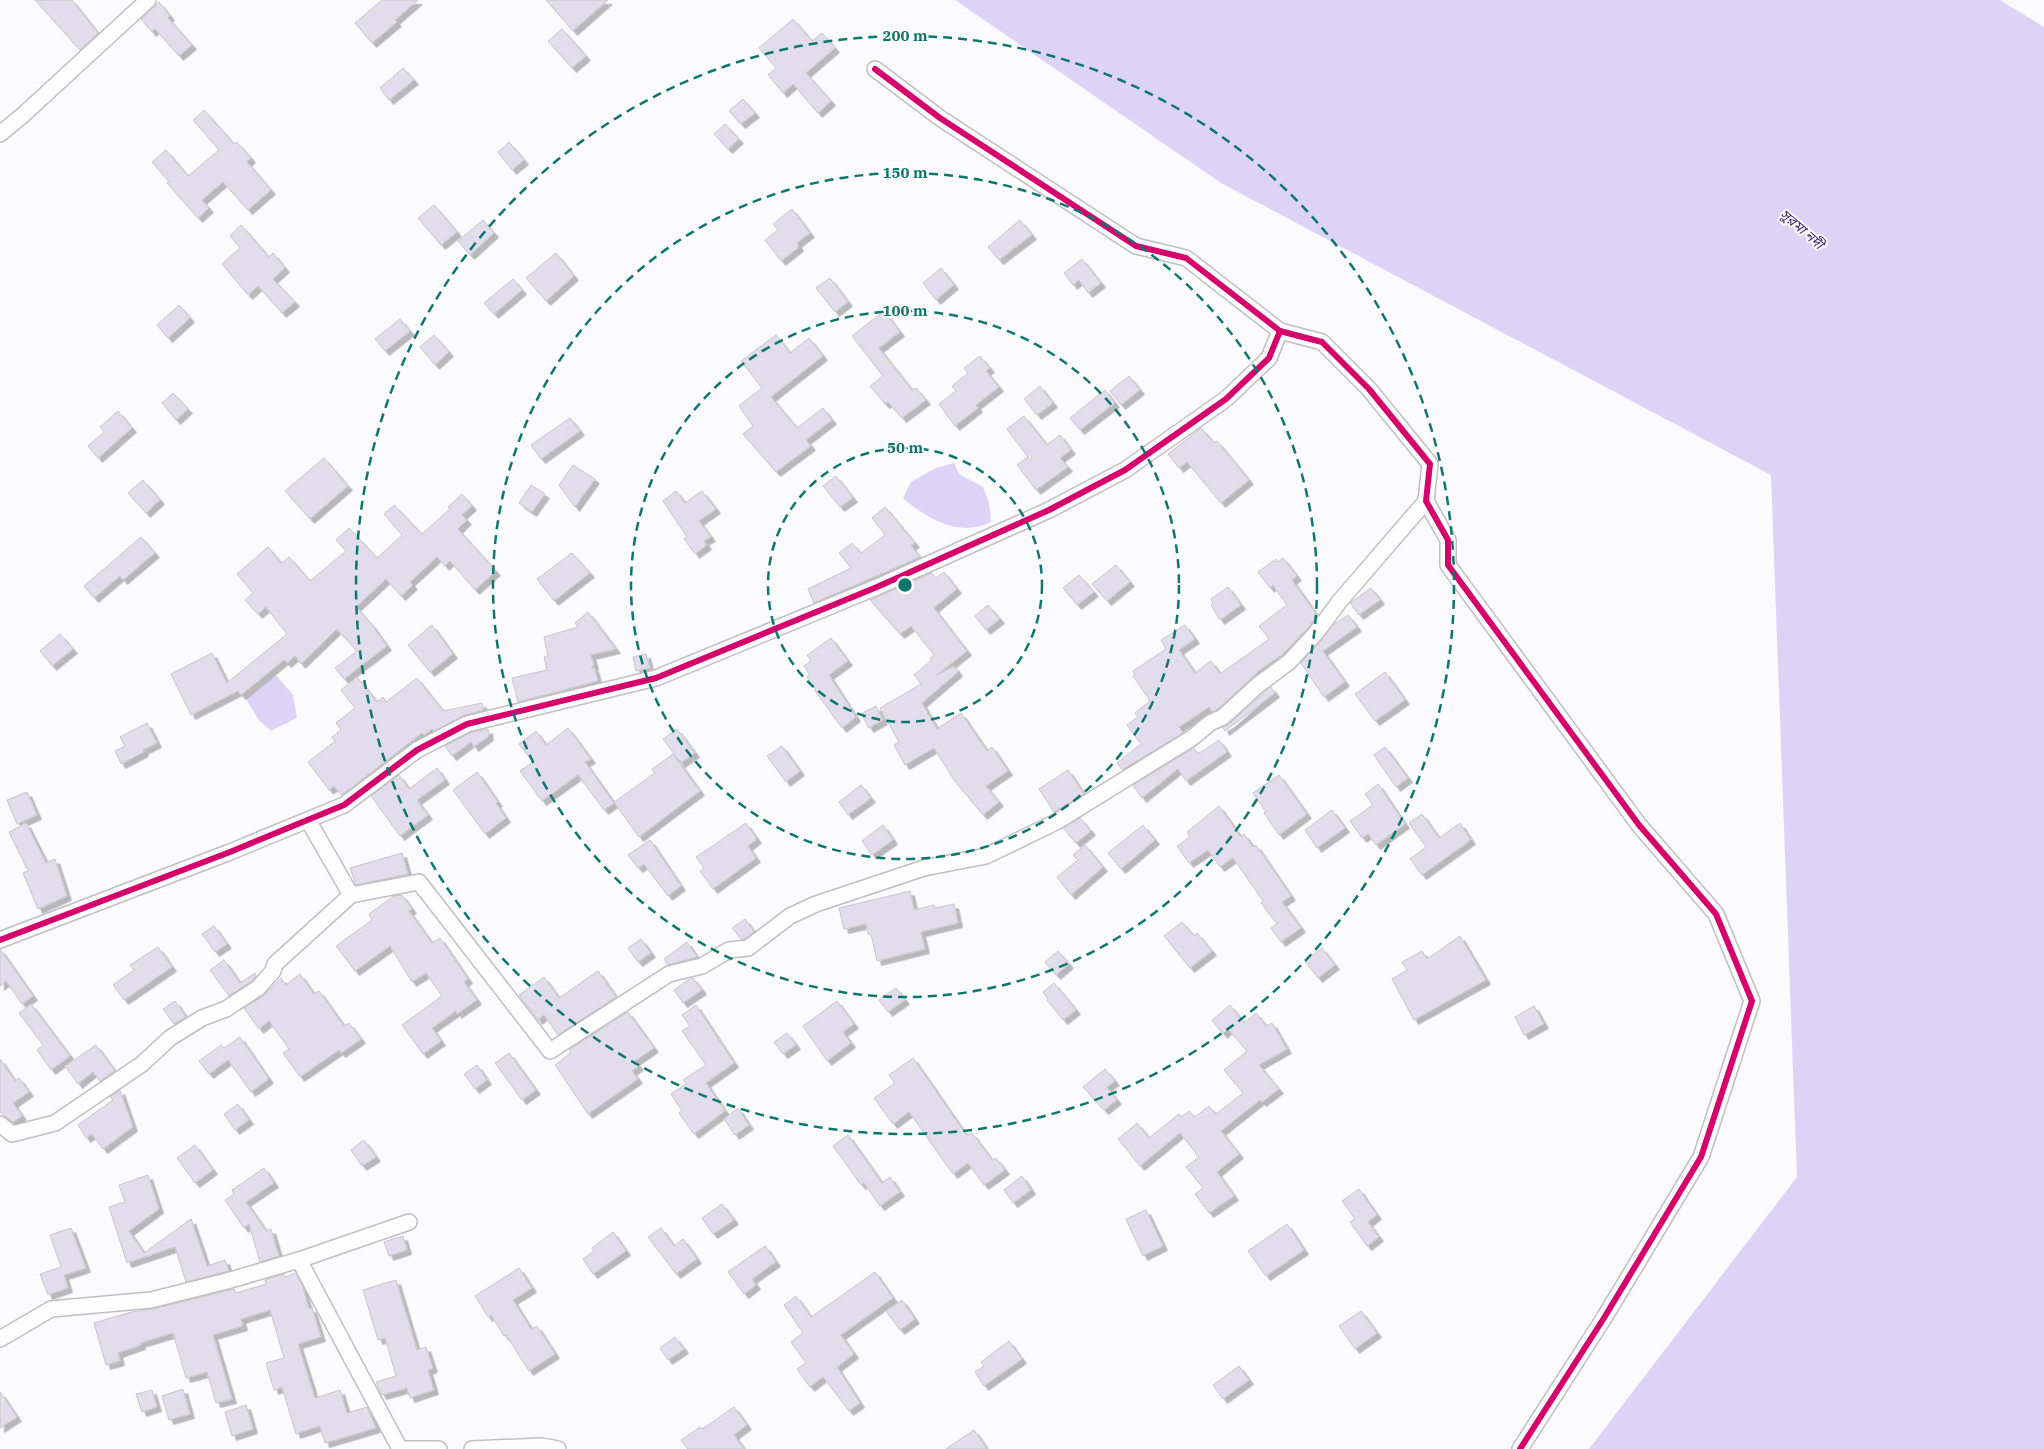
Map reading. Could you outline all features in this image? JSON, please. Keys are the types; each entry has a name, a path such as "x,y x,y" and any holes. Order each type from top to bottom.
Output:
{"street":[{"path":"0,134 148,0"},
{"path":"0,1124 12,1134 55,1123 142,1064 170,1038 202,1018 226,1009 258,988 272,971 275,964 351,895 418,882 550,1051 620,1008 669,974 702,966 729,950 748,948 790,916 816,904 924,868 986,856 1056,822 1192,738 1210,723 1223,717 1258,684 1289,662 1316,633 1339,602 1426,501 1430,464 1369,389 1322,342 1280,331 1186,258 1136,246 940,118 875,68"},
{"path":"0,940 230,852 344,805 417,750 467,724 656,678 877,587 1049,510 1124,470 1226,399 1269,358 1280,331"},
{"path":"1426,501 1448,540 1448,564 1639,825 1716,914 1752,1001 1701,1157 1604,1318 1520,1449"},
{"path":"308,820 351,895"},
{"path":"0,1338 51,1310 151,1300 299,1260 410,1222"},
{"path":"299,1260 400,1449 438,1449"},
{"path":"472,1449 541,1446 558,1449"}],"water":[{"name":"সুরমা নদী","path":"955,0 2000,0 2044,27 2044,1449 1589,1449 1797,1177 1771,475 1221,183"},
{"path":"954,463 959,474 983,487 989,503 991,522 968,528 944,524 923,513 903,498 911,482 936,468"},
{"path":"276,675 293,695 297,718 271,731 259,720 246,699"}],"building":[{"path":"35,0 72,0 98,33 80,50"},
{"path":"382,0 418,0 395,20 397,22 372,43 355,23"},
{"path":"546,0 608,0 573,31"},
{"path":"159,2 170,16 168,18 192,45 179,56 155,29 152,32 141,19"},
{"path":"793,19 812,41 822,33 835,48 806,73 831,101 818,113 793,84 783,93 768,75 776,68 759,48"},
{"path":"562,29 586,56 572,68 548,41"},
{"path":"403,68 414,80 389,100 380,88"},
{"path":"743,99 755,113 741,124 729,111"},
{"path":"204,110 234,144 237,142 251,158 247,162 271,190 248,210 223,182 202,200 209,208 198,218 167,183 169,182 152,162 166,150 188,176 219,150 193,120"},
{"path":"725,124 739,139 728,149 714,134"},
{"path":"509,142 524,160 512,170 498,152"},
{"path":"434,205 457,232 441,245 418,218"},
{"path":"792,209 810,233 797,243 799,247 781,261 765,240 778,230 773,224"},
{"path":"483,220 494,233 470,255 458,241"},
{"path":"1020,220 1032,235 999,260 988,247"},
{"path":"241,225 269,257 273,253 285,268 273,279 295,302 282,313 258,286 248,295 222,264 240,248 230,236"},
{"path":"556,253 574,276 546,301 526,278"},
{"path":"1082,259 1101,283 1088,293 1079,280 1073,285 1064,273"},
{"path":"941,268 954,285 936,300 923,283"},
{"path":"830,278 848,302 835,312 816,288"},
{"path":"513,279 522,290 494,314 484,303"},
{"path":"179,305 190,318 168,338 157,325"},
{"path":"884,311 900,332 879,348 912,390 916,388 926,400 902,418 888,402 885,404 870,386 883,376 852,336"},
{"path":"400,319 410,331 385,351 375,339"},
{"path":"434,335 449,352 435,365 420,347"},
{"path":"776,335 790,353 809,338 823,356 771,397 797,428 823,408 832,420 806,440 811,446 776,472 743,434 753,426 739,406 762,388 741,361"},
{"path":"980,356 990,368 986,371 999,387 976,405 978,408 955,426 939,404 956,391 952,386 968,373 964,368"},
{"path":"1129,376 1140,390 1121,405 1110,391"},
{"path":"1040,386 1053,403 1037,415 1024,399"},
{"path":"1105,390 1115,403 1080,430 1070,418"},
{"path":"173,393 188,409 176,420 162,403"},
{"path":"118,411 132,428 98,458 88,446 104,432 100,427"},
{"path":"1024,416 1047,445 1060,435 1071,450 1060,458 1068,467 1036,490 1017,465 1028,457 1007,429"},
{"path":"570,418 580,431 541,459 531,445"},
{"path":"1201,428 1214,443 1217,441 1249,480 1221,503 1187,462 1179,468 1168,454"},
{"path":"324,458 348,486 310,519 285,491"},
{"path":"573,465 595,479 575,507 559,485"},
{"path":"836,476 853,498 840,507 823,486"},
{"path":"143,480 160,500 146,513 128,493"},
{"path":"531,485 545,494 532,512 519,503"},
{"path":"676,491 685,503 702,491 716,509 699,521 711,537 704,541 707,545 695,554 684,539 687,537 663,501"},
{"path":"462,494 472,506 462,515 467,520 458,529 496,571 475,590 450,561 445,566 437,557 410,582 413,585 401,596 386,579 356,607 387,646 344,679 335,668 357,651 337,629 301,664 295,656 287,663 284,660 241,695 238,691 191,715 171,674 212,653 227,683 287,634 266,607 258,614 245,600 253,593 237,574 268,547 281,563 289,557 310,581 346,551 336,540 349,528 377,558 402,535 384,514 394,505 422,534 450,509 448,507"},
{"path":"885,507 915,543 911,546 920,557 814,603 808,589 851,568 839,553 852,543 861,553 885,535 872,518"},
{"path":"141,537 155,553 123,580 120,576 94,598 84,586"},
{"path":"572,553 590,573 554,601 537,579"},
{"path":"1283,558 1297,576 1292,580 1317,615 1309,627 1284,653 1260,670 1218,709 1212,712 1209,707 1179,727 1183,733 1122,770 1117,763 1141,744 1127,725 1138,717 1135,713 1150,701 1133,676 1135,675 1133,671 1166,649 1161,640 1185,625 1195,639 1179,650 1195,673 1211,661 1220,674 1269,639 1259,626 1287,605 1273,585 1270,588 1258,572 1276,559 1278,562"},
{"path":"1116,565 1130,582 1107,601 1092,584"},
{"path":"944,572 957,589 934,608 967,651 937,675 954,666 958,672 922,703 937,729 961,713 987,751 992,747 1008,771 986,786 999,802 983,815 954,780 934,748 905,765 894,745 899,742 880,708 921,684 914,675 932,660 930,658 934,655 911,626 900,634 870,600 932,573 936,578"},
{"path":"1079,575 1094,592 1077,605 1063,588"},
{"path":"1228,587 1241,605 1220,620 1211,605 1213,603 1211,599"},
{"path":"1371,588 1380,600 1359,615 1350,603"},
{"path":"988,605 1000,619 986,630 975,616"},
{"path":"588,612 616,649 591,655 594,665 591,668 594,667 598,681 518,702 512,678 547,670 544,657 548,656 544,637 578,627 575,623"},
{"path":"1348,615 1357,627 1323,651 1345,682 1324,697 1301,663 1333,625"},
{"path":"432,625 453,654 430,672 408,645"},
{"path":"60,634 73,649 52,666 40,651"},
{"path":"831,638 848,661 829,675 856,717 842,728 815,691 807,677 810,675 804,666 811,661 807,655"},
{"path":"646,654 650,668 636,671 633,657"},
{"path":"1385,672 1405,700 1375,721 1355,694"},
{"path":"357,677 377,702 383,697 386,702 417,678 443,711 482,703 483,710 463,716 434,731 432,729 424,735 422,733 342,795 334,786 329,790 308,762 335,741 332,737 341,730 336,723 355,708 341,690"},
{"path":"1271,687 1275,693 1225,731 1223,727 1229,724"},
{"path":"876,706 883,720 869,728 861,714"},
{"path":"147,723 157,743 121,764 115,751 125,746 120,737"},
{"path":"568,728 591,759 585,762 614,803 604,810 578,775 542,801 520,771 533,762 519,744 536,731 546,745"},
{"path":"488,729 489,736 474,747 471,742 452,756 445,746 470,733"},
{"path":"677,729 695,753 681,763 663,739"},
{"path":"1219,740 1227,752 1186,781 1178,769 1142,798 1133,785 1194,748 1198,754"},
{"path":"782,746 800,771 786,782 767,756"},
{"path":"1385,747 1408,778 1396,787 1374,755"},
{"path":"673,754 700,791 639,837 614,802 655,773 652,769"},
{"path":"437,768 445,780 417,800 428,815 400,836 371,796 399,775 409,789"},
{"path":"1068,770 1084,794 1054,812 1039,789"},
{"path":"477,772 498,802 496,803 506,818 485,834 453,790"},
{"path":"1279,775 1307,814 1279,835 1253,793"},
{"path":"1378,784 1405,824 1376,845 1368,834 1362,838 1350,821 1373,805 1365,794"},
{"path":"861,785 871,798 848,815 839,802"},
{"path":"27,792 37,815 17,824 7,800"},
{"path":"1219,806 1241,837 1244,834 1253,847 1256,845 1291,896 1282,902 1301,928 1281,942 1271,928 1277,924 1261,903 1263,901 1233,858 1220,867 1208,850 1189,863 1177,846 1190,837 1187,832"},
{"path":"1332,810 1345,828 1317,848 1305,830"},
{"path":"1422,814 1439,838 1460,823 1471,840 1422,875 1410,859 1426,847 1409,823"},
{"path":"1080,818 1091,831 1076,843 1063,828"},
{"path":"26,823 46,863 55,859 67,896 38,909 23,873 28,871 9,832"},
{"path":"746,823 757,839 748,846 756,858 713,889 700,871 704,868 696,857"},
{"path":"883,825 893,840 872,855 862,841"},
{"path":"1143,825 1155,840 1121,869 1108,853"},
{"path":"650,840 681,886 668,896 644,864 638,868 628,855"},
{"path":"1085,845 1103,867 1071,895 1057,877 1078,860 1073,855"},
{"path":"402,853 408,874 356,885 350,868"},
{"path":"910,891 914,910 934,905 935,908 954,904 958,923 921,932 925,949 877,961 871,934 868,934 866,924 844,929 839,908"},
{"path":"402,895 412,909 409,911 432,943 440,938 468,979 464,982 477,1000 457,1014 456,1011 432,1028 441,1041 423,1054 402,1025 442,996 426,973 412,982 390,946 355,971 336,946 372,920 369,914 394,896"},
{"path":"745,919 754,932 741,939 732,928"},
{"path":"1182,922 1194,936 1197,933 1212,951 1190,968 1164,936"},
{"path":"214,926 227,944 215,952 202,934"},
{"path":"1460,936 1486,980 1414,1020 1392,979 1407,970 1402,962 1422,951 1427,959"},
{"path":"641,939 651,953 638,962 628,948"},
{"path":"687,942 697,957 668,965 664,959"},
{"path":"158,947 172,967 124,1000 113,985 134,970 130,965"},
{"path":"1322,948 1335,965 1318,978 1305,961"},
{"path":"0,949 33,996 22,1004 6,981 0,986"},
{"path":"1058,951 1069,964 1056,975 1045,962"},
{"path":"224,960 240,983 255,973 256,976 252,981 229,996 210,970"},
{"path":"598,971 616,997 558,1035 544,1015 538,1020 519,995 544,977 559,998"},
{"path":"300,974 314,994 319,991 344,1026 349,1023 361,1039 341,1053 339,1050 300,1077 283,1053 289,1049 269,1021 259,1029 244,1008 263,996 281,978 286,985"},
{"path":"691,978 702,990 683,1003 674,990"},
{"path":"1054,983 1076,1010 1063,1020 1043,992"},
{"path":"896,988 905,1000 888,1012 879,1000"},
{"path":"175,1001 186,1017 174,1024 163,1009"},
{"path":"837,1001 854,1024 843,1032 851,1043 827,1061 803,1026"},
{"path":"31,1004 70,1056 51,1070 37,1050 43,1045 19,1013"},
{"path":"696,1005 734,1063 706,1083 725,1111 694,1134 679,1113 682,1111 671,1094 686,1084 683,1080 706,1065 682,1031 690,1026 682,1015"},
{"path":"1230,1005 1244,1023 1256,1013 1266,1026 1272,1023 1287,1049 1259,1065 1279,1089 1262,1102 1260,1100 1221,1131 1239,1154 1217,1172 1234,1196 1209,1213 1195,1194 1203,1188 1186,1167 1199,1157 1180,1133 1140,1166 1118,1139 1137,1123 1149,1138 1179,1114 1181,1117 1189,1111 1195,1117 1209,1106 1216,1114 1243,1093 1224,1070 1247,1051 1228,1029 1223,1034 1212,1020"},
{"path":"1534,1006 1544,1024 1524,1035 1515,1017"},
{"path":"628,1012 654,1048 635,1061 639,1066 632,1071 638,1079 588,1114 555,1065 571,1053 569,1050"},
{"path":"787,1033 796,1045 783,1054 774,1042"},
{"path":"240,1037 269,1079 251,1092 228,1060 209,1074 199,1061 221,1045 224,1048"},
{"path":"96,1045 115,1071 100,1081 93,1072 78,1084 65,1066"},
{"path":"509,1053 536,1090 522,1100 495,1063"},
{"path":"913,1058 967,1136 972,1133 992,1160 996,1158 1005,1170 984,1185 968,1163 953,1174 909,1112 893,1124 874,1098 895,1083 889,1075"},
{"path":"0,1059 15,1081 19,1078 29,1092 13,1103 22,1116 13,1122 0,1112"},
{"path":"477,1065 487,1080 475,1089 464,1074"},
{"path":"1105,1069 1115,1081 1107,1087 1117,1100 1104,1110 1083,1087"},
{"path":"120,1090 133,1127 103,1149 92,1134 86,1138 78,1125 113,1100 110,1097"},
{"path":"238,1104 249,1120 235,1130 224,1114"},
{"path":"738,1108 749,1125 735,1135 724,1119"},
{"path":"848,1135 882,1183 890,1177 900,1192 880,1206 864,1183 861,1185 833,1146"},
{"path":"364,1140 376,1157 362,1166 351,1150"},
{"path":"195,1145 213,1170 195,1183 177,1158"},
{"path":"264,1168 274,1183 246,1202 266,1231 271,1229 279,1256 260,1262 249,1224 244,1228 225,1200 234,1194 232,1190"},
{"path":"148,1175 159,1209 129,1231 144,1253 191,1219 207,1266 225,1260 229,1271 186,1282 175,1247 127,1263 109,1207 125,1202 119,1185"},
{"path":"1022,1176 1031,1190 1013,1203 1004,1190"},
{"path":"1359,1189 1377,1215 1368,1222 1379,1237 1367,1246 1350,1222 1355,1219 1342,1201"},
{"path":"722,1204 734,1220 713,1234 702,1218"},
{"path":"1146,1210 1163,1246 1143,1256 1126,1219"},
{"path":"1287,1224 1304,1250 1266,1276 1248,1251"},
{"path":"71,1228 86,1268 64,1275 68,1288 48,1295 40,1274 61,1267 50,1235"},
{"path":"661,1228 674,1246 683,1239 697,1259 676,1274 648,1237"},
{"path":"613,1232 626,1251 593,1274 583,1259 594,1251 592,1248"},
{"path":"403,1236 407,1250 389,1256 384,1242"},
{"path":"765,1246 776,1262 752,1279 756,1285 744,1294 728,1272"},
{"path":"519,1268 532,1288 513,1300 531,1329 537,1326 555,1354 529,1371 506,1335 504,1336 491,1315 488,1317 475,1296"},
{"path":"875,1272 893,1298 841,1335 854,1354 837,1367 860,1403 849,1411 823,1377 810,1387 797,1369 806,1363 791,1342 803,1333 784,1305 796,1296 811,1317"},
{"path":"296,1273 302,1285 309,1309 312,1308 321,1337 298,1344 315,1398 340,1390 347,1413 367,1407 376,1428 325,1443 320,1426 296,1434 282,1387 274,1390 266,1363 284,1358 270,1310 241,1319 243,1326 213,1335 232,1399 216,1403 207,1372 186,1378 173,1333 140,1343 141,1345 118,1353 120,1361 106,1365 94,1323 131,1312 153,1309 234,1289 236,1293 266,1284 265,1280 284,1274 285,1277"},
{"path":"396,1280 417,1350 426,1347 433,1368 428,1370 434,1390 410,1398 407,1388 382,1395 379,1389 376,1382 396,1376 385,1338 378,1340 363,1290"},
{"path":"902,1300 915,1319 900,1330 886,1311"},
{"path":"1361,1311 1377,1333 1355,1349 1339,1326"},
{"path":"675,1337 684,1349 668,1360 660,1348"},
{"path":"1009,1341 1022,1359 984,1386 975,1372 984,1366 981,1362"},
{"path":"1239,1366 1249,1380 1223,1399 1213,1385"},
{"path":"183,1389 190,1414 169,1420 162,1396"},
{"path":"152,1390 157,1407 142,1412 136,1394"},
{"path":"0,1392 17,1417 0,1428"},
{"path":"246,1405 253,1429 232,1436 225,1412"},
{"path":"734,1407 747,1425 734,1435 744,1449 688,1449 681,1440 700,1427 702,1429"},
{"path":"974,1430 987,1449 946,1449"}],"cycle path":[{"path":"875,69 940,118 1136,246 1186,258 1280,331 1322,342 1369,389 1430,464 1426,501 1448,540 1448,565 1639,825 1716,914 1752,1001 1701,1157 1604,1318 1520,1449"},
{"path":"0,940 230,852 344,805 417,750 467,724 656,678 877,587 1049,510 1125,470 1226,399 1269,358 1280,331"}]}
